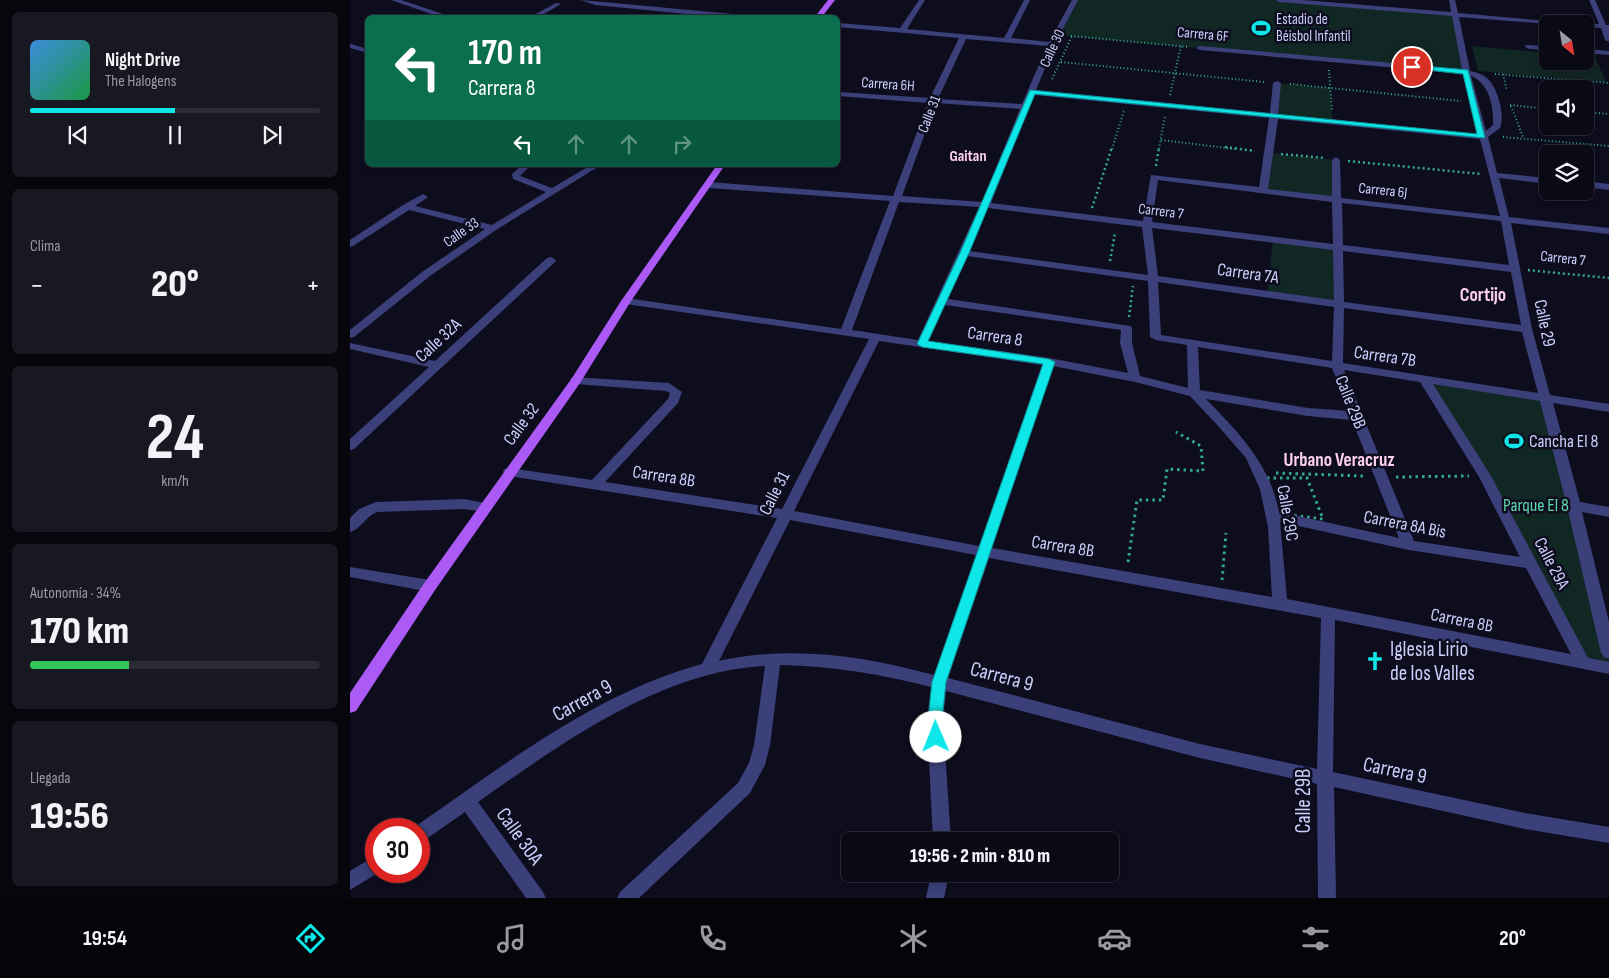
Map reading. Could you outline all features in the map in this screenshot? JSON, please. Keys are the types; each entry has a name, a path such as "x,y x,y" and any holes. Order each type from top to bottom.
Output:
{"main road":[{"path":"820,15 832,0"},
{"name":"Calle 32","path":"350,706 509,472 576,380 626,301 720,167"}],"street":[{"path":"394,0 442,15"},
{"path":"584,0 595,3 723,15"},
{"path":"915,0 922,0"},
{"path":"902,31 922,0"},
{"path":"1006,40 1027,0"},
{"name":"Calle 30","path":"922,344 965,253 1051,44 1076,0"},
{"path":"1279,0 1539,21"},
{"name":"Calle 29","path":"1452,0 1471,73 1482,137 1505,218 1527,329 1574,506 1609,653"},
{"path":"1592,0 1607,27 1609,40"},
{"path":"535,15 558,4"},
{"path":"840,25 1051,44"},
{"path":"1594,26 1607,27"},
{"name":"Calle 31","path":"845,333 933,101 963,36"},
{"path":"350,46 365,50"},
{"path":"1529,47 1539,48"},
{"name":"Carrera 6F","path":"1200,48 1471,73"},
{"path":"1594,52 1609,54"},
{"path":"1032,92 1482,137 1495,129 1498,124 1487,83 1471,73"},
{"path":"1263,191 1270,153 1272,116 1277,83"},
{"name":"Carrera 6H","path":"840,94 1026,107"},
{"name":"Calle 29B","path":"1336,160 1339,305 1337,367 1410,545"},
{"path":"525,167 516,174 516,177 551,191"},
{"name":"Calle 33","path":"350,335 426,274 493,228 551,191 593,167"},
{"path":"1494,175 1539,179"},
{"name":"Carrera 6J","path":"1143,224 1154,177 1609,231"},
{"name":"Carrera 7","path":"709,185 985,205 1515,268"},
{"path":"1594,185 1609,187"},
{"path":"350,244 423,197"},
{"path":"406,207 493,228"},
{"path":"1143,224 1153,277"},
{"name":"Carrera 7A","path":"965,253 1527,329"},
{"name":"Calle 32A","path":"350,446 551,260"},
{"name":"Carrera 7B","path":"1153,277 1156,337 1337,367 1609,408"},
{"name":"Carrera 8","path":"626,301 1049,362 1135,378 1194,393 1308,412 1358,416"},
{"path":"942,301 1128,328 1126,343 1135,378"},
{"name":"Calle 31","path":"708,668 876,336"},
{"path":"1192,342 1194,393"},
{"path":"350,346 436,365"},
{"path":"941,832 935,720 939,682 1049,362"},
{"name":"Calle 29A","path":"1424,379 1485,476 1583,663"},
{"path":"576,380 669,387 676,392 674,400 596,484"},
{"name":"Calle 29C","path":"1194,393 1250,455 1260,472 1276,514 1276,603"},
{"name":"Carrera 8B","path":"509,472 785,514 985,552 1276,603 1609,668"},
{"path":"350,528 364,512 376,507 464,504 485,507"},
{"path":"1574,506 1609,512"},
{"name":"Carrera 8A Bis","path":"1276,514 1410,545 1532,564"},
{"path":"350,572 430,586"},
{"name":"Calle 29B","path":"1327,898 1325,779 1328,614"},
{"path":"626,898 744,788 757,765 762,745 773,660"},
{"name":"Carrera 9","path":"430,826 569,732 616,706 664,684 708,668 744,661 773,660 837,662 883,668 1200,751 1525,821 1609,835"},
{"name":"Calle 30A","path":"467,800 537,898"},
{"path":"350,881 365,871"},
{"path":"935,898 938,882"}],"path":[{"name":"Carrera 6F","path":"1057,35 1200,48"},
{"path":"1329,59 1332,122"},
{"path":"1471,73 1609,83"},
{"path":"1503,74 1511,106 1523,137"},
{"path":"1089,218 1127,101"},
{"path":"1494,104 1539,108"},
{"path":"1594,113 1609,114"},
{"path":"1482,137 1523,137 1609,146"},
{"path":"1108,271 1119,221"},
{"name":"Carrera 7","path":"1515,268 1609,278"},
{"path":"1128,328 1135,275"},
{"path":"1126,576 1137,500 1163,500 1167,469 1203,471 1201,446 1176,432"},
{"path":"1267,478 1307,478 1324,519 1297,515 1276,514 1267,478"},
{"path":"1226,533 1226,594"}],"green space":[{"path":"1075,0 1279,0 1455,14 1466,72 1057,35"},
{"path":"1472,46 1539,52 1539,70 1594,70 1595,57 1606,82 1594,80 1478,71"},
{"path":"1277,83 1330,88 1332,122 1272,116"},
{"path":"1270,153 1336,160 1338,200 1263,191"},
{"path":"1273,240 1337,247 1339,305 1267,293"},
{"name":"Parque El 8","path":"1424,379 1545,398 1609,654 1609,668 1583,663 1539,565"}],"place":[{"name":"Estadio de Béisbol Infantil","path":"1261,28"},
{"name":"Cancha El 8","path":"1514,441"},
{"name":"Iglesia Lirio de los Valles","path":"1375,661"}],"district":[{"name":"Gaitan","path":"968,155"},
{"name":"Cortijo","path":"1483,294"},
{"name":"Urbano Veracruz","path":"1339,459"}],"route":[{"path":"936,737 935,720 939,682 1049,362 922,344 965,253 1032,92 1482,137 1466,72 1412,67"}]}
